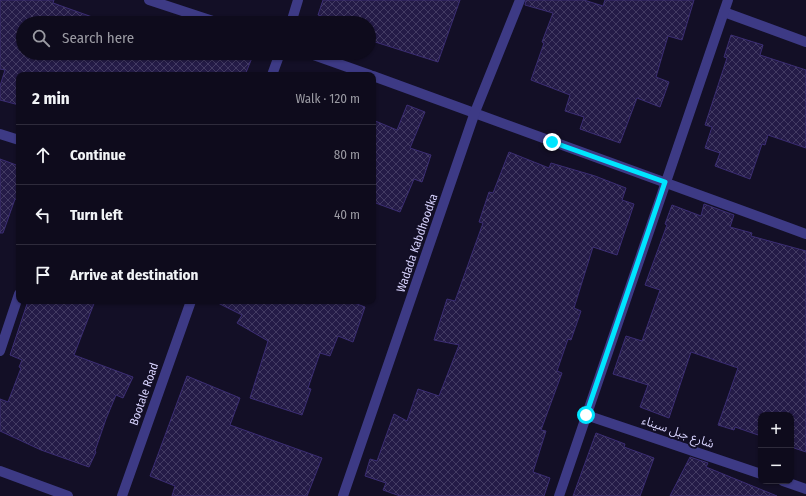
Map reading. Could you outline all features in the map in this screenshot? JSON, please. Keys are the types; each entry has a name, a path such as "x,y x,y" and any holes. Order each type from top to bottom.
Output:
{"street":[{"path":"150,0 198,16"},
{"path":"293,16 298,0"},
{"name":"Wadada Kabdhoodka","path":"343,496 475,112 520,0"},
{"path":"559,496 728,0"},
{"path":"724,12 806,42"},
{"path":"273,72 277,60"},
{"path":"328,60 362,72"},
{"path":"376,77 806,234"},
{"path":"0,134 16,139"},
{"path":"0,351 16,303"},
{"name":"Bootale Road","path":"122,496 190,304"},
{"name":"شارع جبل سيناء","path":"586,415 758,473"},
{"path":"0,471 68,496"},
{"path":"792,484 806,489"}],"building":[{"path":"0,0 54,0 53,3 89,16 16,16 16,60 251,60 246,72 16,72 16,104 0,100 0,86 5,70 0,69"},
{"path":"323,0 460,0 438,62 376,42 376,16 318,15"},
{"path":"526,0 584,0 603,6 605,0 694,0 682,40 668,36 656,77 669,82 660,107 637,98 620,143 580,129 584,117 565,111 570,95 531,80 544,43 542,42 553,13 525,5"},
{"path":"731,35 763,45 760,55 806,70 806,148 768,135 765,145 762,144 750,179 715,166 720,153 705,148 712,127 705,125 727,58 724,57"},
{"path":"407,105 425,112 410,148 431,155 422,182 414,179 400,212 376,203 376,121 397,130"},
{"path":"509,152 549,168 551,163 595,176 626,188 622,200 634,204 617,255 593,247 574,308 581,311 571,340 568,339 557,371 562,373 541,430 546,431 533,472 550,478 544,496 400,496 383,490 386,483 365,476 370,459 377,461 394,414 407,421 418,389 439,396 459,345 434,340 447,299 455,301 483,223 479,222 489,192 493,193"},
{"path":"0,159 16,165 16,200 3,233 0,233"},
{"path":"704,204 734,215 730,227 752,233 751,236 806,251 806,452 794,448 794,412 758,412 758,435 735,427 734,430 718,425 738,368 691,352 669,418 640,407 648,385 613,374 626,336 642,341 660,290 645,285 667,225 665,224 672,205 701,216"},
{"path":"27,304 94,304 74,355 133,377 123,398 116,395 106,419 95,451 96,452 89,467 41,450 0,431 0,399 8,402 21,368 19,367 22,360 10,355"},
{"path":"220,304 357,304 365,307 353,342 338,336 330,356 320,353 308,388 311,389 302,415 250,398 268,341 237,323 242,315"},
{"path":"187,376 240,398 230,425 322,458 307,496 172,496 175,486 150,476"},
{"path":"596,433 625,444 624,447 654,458 640,496 573,496"},
{"path":"690,457 708,463 706,467 777,496 670,496"}],"route":[{"path":"552,142 665,182 586,415"}]}
